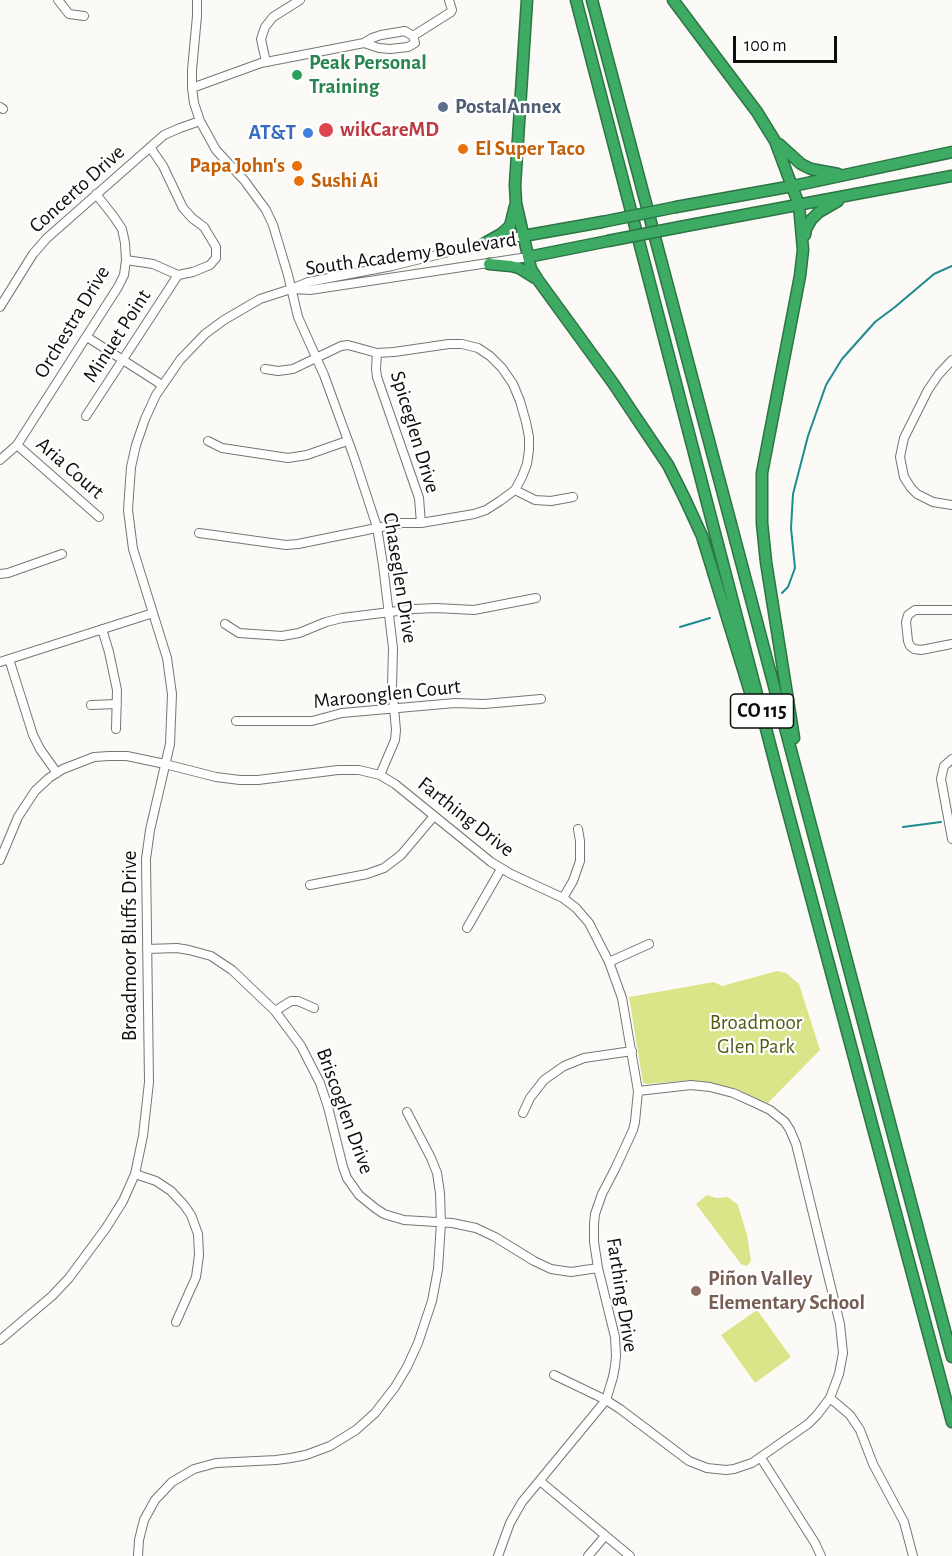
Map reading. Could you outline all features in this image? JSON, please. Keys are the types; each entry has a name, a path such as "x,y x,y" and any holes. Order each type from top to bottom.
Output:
{"highway":[{"path":"527,0 515,184 516,203 531,269 613,383 668,465 684,497 702,536 761,727 777,771"},
{"name":"CO 115","path":"576,0 777,771 952,1422"},
{"name":"CO 115","path":"592,0 952,1357"},
{"path":"673,0 757,111 775,141 799,205 803,250"},
{"path":"775,141 801,164 811,169 848,175"},
{"name":"South Academy Boulevard","path":"523,236 793,186 952,152"},
{"name":"South Academy Boulevard","path":"528,257 952,176"},
{"path":"804,798 766,562 762,523 762,473 800,276 806,229 819,212 849,195"},
{"path":"485,243 510,226 516,203"},
{"path":"489,264 519,268 538,280"}],"street":[{"path":"58,0 69,14 84,16"},
{"path":"196,0 192,88 200,122 216,150 244,180 266,210 273,225 291,289"},
{"path":"266,62 261,39 265,27 273,17 300,0"},
{"path":"413,36 451,12 449,0"},
{"path":"192,88 266,62 364,43 372,38 400,31 413,36 415,43 404,48 378,48 364,43"},
{"name":"Concerto Drive","path":"0,307 33,254 48,238 164,135 200,122"},
{"path":"126,260 153,264 178,276 210,265 216,258 216,247 204,227 183,208 163,166 150,147"},
{"name":"Orchestra Drive","path":"0,460 17,445 118,288 124,275 126,243 122,229 96,194"},
{"name":"South Academy Boulevard","path":"291,289 308,282 392,266 523,236"},
{"name":"South Academy Boulevard","path":"291,289 310,290 528,257"},
{"name":"Minuet Point","path":"86,416 178,276"},
{"name":"Chaseglen Drive","path":"291,289 298,317 324,375 377,527 390,613 395,709 395,740 380,776"},
{"name":"Broadmoor Bluffs Drive","path":"0,1340 46,1302 69,1278 111,1221 135,1174 146,1118 149,1082 146,859 150,830 170,744 172,694 167,658 133,549 130,529 128,500 136,445 145,419 162,385 192,346 224,320 260,299 291,289"},
{"path":"87,337 162,385"},
{"path":"199,533 286,545 401,523 421,523 474,514 486,510 515,490 522,477 527,464 529,437 520,401 513,384 502,368 478,348 462,344 437,345 377,353 348,345 341,346 293,369 285,371 265,369"},
{"name":"Spiceglen Drive","path":"377,353 377,377 419,498 421,523"},
{"path":"952,360 930,388 904,438 900,456 904,477 918,495 933,502 952,505"},
{"path":"208,441 222,448 288,458 307,455 347,441"},
{"name":"Aria Court","path":"17,445 99,517"},
{"path":"515,490 535,500 551,501 573,497"},
{"path":"0,574 62,554"},
{"path":"225,624 239,633 282,636 299,633 342,618 436,608 474,610 536,598"},
{"path":"952,610 915,610 908,615 906,622 908,641 914,649 952,644"},
{"path":"0,662 153,612"},
{"path":"102,629 117,690 116,729"},
{"path":"9,659 33,735 57,773"},
{"name":"Maroonglen Court","path":"236,721 312,721 342,713 541,699"},
{"path":"91,705 117,704"},
{"name":"Farthing Drive","path":"0,860 18,817 35,791 57,773 79,762 94,758 127,756 216,777 240,780 351,769 369,772 395,784 474,850 501,869 563,897 589,923 609,962 622,998 638,1091 633,1130 602,1194 595,1214 593,1233 597,1268 615,1336 616,1356 613,1377 606,1400 522,1502 505,1534 498,1556"},
{"path":"952,759 944,766 940,779 952,839"},
{"path":"310,885 368,874 384,868 401,855 434,816"},
{"path":"563,897 573,881 580,861 578,829"},
{"path":"467,928 501,869"},
{"path":"609,962 649,944"},
{"name":"Briscoglen Drive","path":"147,950 177,948 211,956 232,970 275,1011 301,1046 317,1077 328,1107 347,1178 359,1195 375,1208 394,1218 459,1224 485,1232 551,1269 570,1272 597,1268"},
{"path":"275,1011 285,1004 298,1001 314,1008"},
{"path":"523,1113 530,1098 544,1080 564,1066 584,1058 632,1051"},
{"path":"554,1375 606,1400 689,1461 717,1470 734,1469 752,1463 808,1424 830,1398 839,1374 842,1363 842,1334 796,1144 790,1130 779,1116 770,1110 723,1090 692,1085 638,1091"},
{"path":"138,1556 141,1529 149,1510 163,1490 182,1475 216,1463 276,1460 306,1455 330,1446 361,1426 375,1413 395,1387 418,1343 427,1319 438,1269 441,1222 437,1173 407,1112"},
{"path":"135,1174 156,1181 171,1191 191,1215 198,1234 199,1255 196,1277 176,1322"},
{"path":"830,1398 850,1415 860,1430 873,1464 904,1522 913,1556"},
{"path":"761,1458 821,1556"},
{"path":"540,1481 630,1556"},
{"path":"588,1556 605,1536"}],"green space":[{"name":"Broadmoor Glen Park","path":"777,971 786,973 799,984 820,1050 768,1103 736,1089 714,1083 691,1080 643,1083 629,997 714,982 722,986"},
{"path":"707,1195 716,1198 728,1197 738,1205 747,1235 751,1261 747,1266 741,1264 696,1204"},
{"path":"757,1310 791,1357 755,1383 721,1335"}],"waterway":[{"path":"782,593 788,587 795,568 791,528 793,494 808,436 826,385 842,359 875,322 934,274 952,266"},
{"path":"680,627 710,618"},
{"path":"903,827 941,822"}],"place":[{"name":"Peak Personal Training","path":"297,75"},
{"name":"PostalAnnex","path":"443,107"},
{"name":"wikCareMD","path":"326,130"},
{"name":"AT&T","path":"308,133"},
{"name":"El Super Taco","path":"463,149"},
{"name":"Papa John's","path":"297,166"},
{"name":"Sushi Ai","path":"299,181"},
{"name":"Piñon Valley Elementary School","path":"696,1291"}]}
